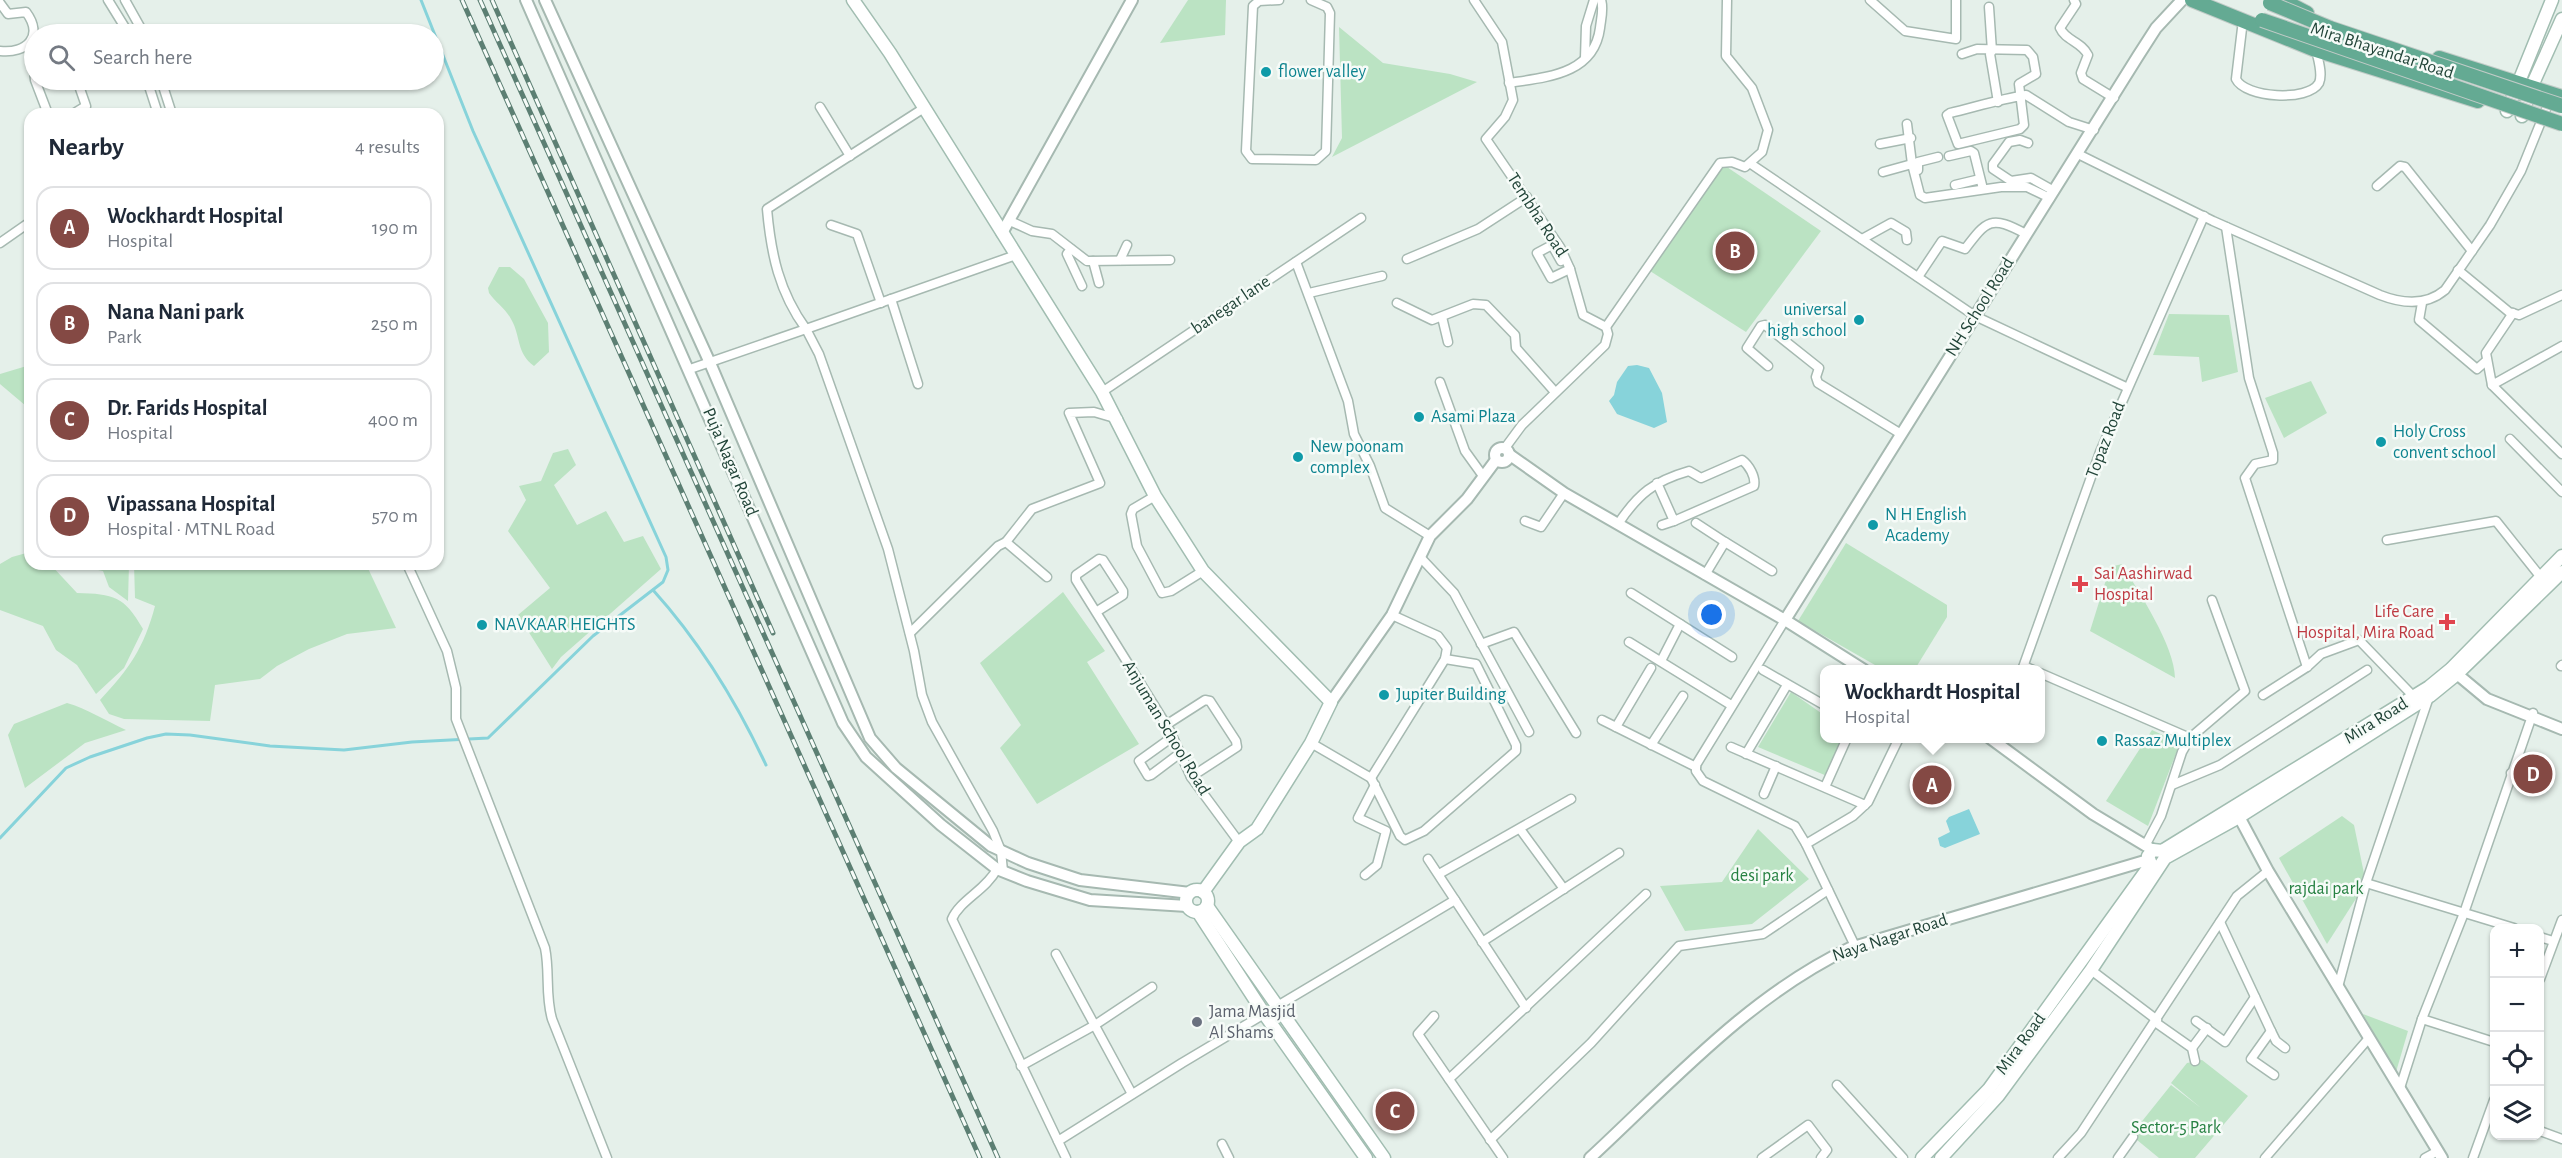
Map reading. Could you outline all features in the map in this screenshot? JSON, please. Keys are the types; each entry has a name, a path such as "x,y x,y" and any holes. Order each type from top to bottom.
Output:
{"main road":[{"path":"853,0 924,108 1102,392 1118,419 1155,495 1203,572 1331,702 1311,743 1257,828 1239,842 1197,902"},
{"name":"Mira Bhayandar Road","path":"2192,0 2316,50 2562,130"},
{"path":"2211,0 2262,20 2562,124"},
{"path":"2507,111 2516,83 2552,0"},
{"path":"2272,1 2330,28 2562,106"},
{"name":"Mira Bhayandar Road","path":"2272,1 2324,21 2557,96"},
{"path":"2522,116 2531,88 2562,19"},
{"name":"Mira Road","path":"1922,1158 1989,1089 2155,856 2237,812 2423,696 2457,669 2554,579 2562,556"},
{"name":"Mira Road","path":"1941,1158 1998,1096 2091,970 2155,856"},
{"path":"1197,902 1279,1008 1384,1158"},
{"path":"1197,902 1264,1015 1366,1158"}],"street":[{"path":"108,0 121,24"},
{"path":"125,0 138,24"},
{"name":"Puja Nagar Road","path":"526,0 847,729 866,757 941,825 1000,870 1027,881 1090,900 1197,902"},
{"name":"Puja Nagar Road","path":"545,0 710,363 870,738 896,768 976,837 1001,851 1080,880 1197,902"},
{"path":"1002,233 1132,0"},
{"path":"1279,0 1259,1 1253,6 1246,151 1252,159 1316,160 1326,152 1330,13 1326,7 1311,0"},
{"path":"1474,0 1502,42 1509,83 1543,77 1579,66 1584,62 1598,45 1601,0"},
{"path":"1584,62 1587,46 1586,26 1594,0"},
{"path":"1331,702 1392,615 1430,536 1467,499 1496,460 1503,462 1522,425 1605,345 1608,334 1606,327 1720,163 1732,162 1740,167 1751,164 1762,152 1768,130 1752,88 1726,56 1727,0"},
{"path":"1870,0 1905,31 1956,39 1956,0"},
{"path":"2074,0 2076,4 2060,28 2062,33 2086,49 2088,55 2081,73 2083,79 2114,98"},
{"name":"NH School Road","path":"1785,620 2156,28 2182,0"},
{"path":"0,3 8,14 26,12 31,24"},
{"path":"1989,7 1992,51 1990,54 1998,102"},
{"path":"2243,20 2236,79 2245,90 2258,94 2280,95 2297,94 2314,87 2320,78 2316,50"},
{"path":"0,51 8,52 24,46"},
{"path":"1962,54 1977,49 2027,50 2031,53 2036,74 2019,84 2020,96 2024,124 2020,129 1958,144 1947,115 1998,102 2020,96 2026,94 2069,122 2094,130"},
{"name":"Tembha Road","path":"1509,83 1513,100 1506,117 1486,139 1560,247 1583,315 1606,327"},
{"path":"38,90 46,108"},
{"path":"80,90 86,106 83,108"},
{"path":"151,90 157,108"},
{"path":"165,90 171,108"},
{"path":"2078,154 2226,227 2386,298 2422,303 2436,298 2445,290 2472,251 2522,171 2541,122 2557,96"},
{"path":"820,107 850,156"},
{"path":"924,108 767,209 771,250 781,285 819,354 888,549 910,633 922,695 932,722 993,831 1001,851 1000,870 989,883 955,912 952,919 1066,1158"},
{"path":"1907,124 1911,138 1912,164 1920,195 1925,198 1983,189 2027,187 2052,194"},
{"path":"1880,144 1911,138"},
{"path":"2028,143 2020,140 2009,142 1993,164 1993,170 2011,181 2031,178 2052,194"},
{"path":"1949,156 1971,151 1974,153 1983,189"},
{"path":"1938,157 1917,164 1925,193 1946,189 1948,195"},
{"path":"1751,164 1976,316 2126,387"},
{"path":"1883,172 1912,164"},
{"path":"2377,186 2397,168 2405,166 2472,251"},
{"path":"1955,184 1980,179"},
{"path":"1407,260 1478,229 1527,197"},
{"name":"Topaz Road","path":"2024,665 2100,452 2126,387 2204,216"},
{"name":"banegar lane","path":"1102,392 1361,218"},
{"path":"1010,221 1032,231 1052,234 1067,250 1087,261 1170,260"},
{"path":"1862,239 1891,223 1906,232 1907,240"},
{"path":"1918,277 1942,241 1965,249 1983,225 1988,223 2000,224 2026,234"},
{"path":"831,225 857,234 881,303"},
{"path":"0,243 24,226"},
{"path":"2226,227 2248,378 2273,453 2273,460 2254,464 2244,478 2307,667"},
{"path":"1120,260 1127,245"},
{"path":"1067,250 1082,286"},
{"path":"690,369 1016,255"},
{"path":"1093,261 1099,283"},
{"path":"1296,262 1309,293 1333,367 1348,401 1354,434 1370,466 1385,508 1430,536"},
{"path":"2458,270 2513,313 2519,315 2562,295"},
{"path":"1309,293 1382,276"},
{"path":"891,299 918,384"},
{"path":"1397,303 1432,320 1473,304 1486,305 1515,335 1516,348 1555,392"},
{"path":"2422,303 2419,320 2477,369 2486,361"},
{"path":"2513,313 2486,353 2492,385 2562,454"},
{"path":"1442,316 1448,342"},
{"path":"1768,366 1747,348 1761,326 1765,325 1819,368 1816,377 1818,383 1901,434"},
{"path":"2492,385 2562,346"},
{"path":"1440,382 1465,451 1483,476"},
{"path":"910,633 998,546 1006,542 1032,509 1100,483 1069,413 1094,412 1118,419"},
{"path":"2510,439 2562,492"},
{"path":"1507,452 1564,493 1785,620 1858,665"},
{"path":"1618,524 1641,495 1657,483 1689,471 1701,478 1742,460 1748,464 1754,486 1662,525"},
{"path":"1657,483 1674,521"},
{"path":"1525,520 1541,527 1564,493"},
{"path":"1155,495 1133,509 1131,513 1137,546 1162,593 1171,591 1203,572"},
{"path":"2387,540 2496,521 2554,579"},
{"path":"1696,523 1772,571"},
{"path":"1006,542 1047,577"},
{"path":"1705,575 1725,542"},
{"path":"1420,557 1454,593 1529,732"},
{"name":"Anjuman School Road","path":"1096,612 1123,595 1124,591 1103,560 1099,560 1076,575 1076,580 1166,725 1191,777 1239,842"},
{"path":"410,570 447,651 453,672 456,719 545,948 548,964 547,1000 552,1019 607,1158"},
{"path":"1630,593 1732,657"},
{"path":"1997,743 2093,814 2155,856 2161,816 2182,752 2190,738 2245,691 2212,600"},
{"path":"1365,874 1377,865 1386,831 1358,818 1373,781 1445,659 1447,648 1438,636 1392,615"},
{"path":"1785,620 1731,705 1696,767 1698,777 1703,782 1795,826 1855,946"},
{"path":"1660,661 1680,624"},
{"path":"1481,644 1514,632 1576,733"},
{"path":"2263,694 2307,667 2320,654 2359,640 2423,696 2366,883 2338,987"},
{"path":"1629,642 1731,705"},
{"path":"1311,743 1373,781 1400,836 1405,840 1424,831 1516,751 1516,745 1476,664 1445,659"},
{"path":"1616,727 1651,668"},
{"path":"2457,669 2494,696 2562,729"},
{"path":"1763,670 1820,700"},
{"path":"2172,785 2220,765 2367,670"},
{"path":"2045,675 2190,738"},
{"path":"1746,754 1787,684"},
{"path":"1651,745 1683,696"},
{"path":"1166,725 1205,700 1210,700 1236,741 1237,747 1191,777"},
{"path":"2532,715 2562,723"},
{"path":"2400,1088 2422,1019 2464,913 2532,715"},
{"path":"1602,720 1696,767"},
{"path":"847,729 864,723"},
{"path":"1171,738 1139,761 1139,764 1148,776 1179,754"},
{"path":"1825,788 1845,743"},
{"path":"1806,844 1853,816 1865,805 1896,743"},
{"path":"1731,747 1865,805"},
{"path":"1764,794 1776,766"},
{"path":"2511,773 2541,784"},
{"path":"1439,874 1571,799"},
{"path":"2237,812 2268,872 2440,1154 2426,1158"},
{"path":"1520,829 1564,889"},
{"path":"1482,942 1619,852"},
{"name":"Naya Nagar Road","path":"1590,1158 1767,997 1814,965 1855,946 2155,856"},
{"path":"1428,859 1526,1008"},
{"path":"2058,1158 2080,1133 2237,896 2268,872"},
{"path":"2366,883 2501,924"},
{"path":"1490,1140 1591,1043 1679,946 1763,934 1828,890"},
{"path":"1449,1079 1646,894"},
{"path":"1058,1141 1455,900"},
{"path":"2540,978 2557,941 2562,920"},
{"path":"2220,922 2276,1041 2285,1048"},
{"path":"1056,954 1132,1094"},
{"path":"2091,970 2192,1048 2195,1061"},
{"path":"1021,1066 1095,1025 1152,987"},
{"path":"2196,1021 2225,1042 2255,997"},
{"path":"1434,1016 1418,1034 1503,1158"},
{"path":"2422,1019 2490,1041"},
{"path":"2192,1048 2207,1028"},
{"path":"2271,1031 2251,1059 2274,1075"},
{"path":"2265,1158 2369,1038"},
{"path":"1837,1085 1903,1158"},
{"path":"2473,1158 2490,1120"},
{"path":"1762,1158 1808,1125 1827,1150 1821,1158"},
{"path":"2544,1132 2562,1139"},
{"path":"2118,1158 2133,1137"},
{"path":"1222,1144 1229,1158"}],"green space":[{"path":"1188,0 1226,0 1225,35 1160,43"},
{"path":"1339,27 1383,63 1450,74 1477,82 1332,157 1342,138"},
{"path":"1724,165 1821,231 1746,332 1650,271"},
{"path":"499,267 510,267 524,279 548,323 549,352 534,366 521,350 509,315 489,293 488,288"},
{"path":"2169,314 2229,315 2238,372 2202,382 2199,357 2153,355"},
{"path":"24,367 24,404 0,384 0,374"},
{"path":"2311,381 2327,413 2284,438 2265,398"},
{"path":"568,449 576,465 554,485 577,525 606,511 624,542 643,536 661,569 561,657 552,669 518,615 550,588 508,531 526,500 519,486 541,481 553,453"},
{"path":"1846,543 1947,605 1947,617 1917,665 1875,665 1798,621"},
{"path":"24,554 24,570 56,570 77,593 100,594 117,599 124,603 143,629 124,668 96,694 77,665 56,650 43,626 0,610 0,564"},
{"path":"2122,564 2146,603 2169,650 2175,678 2090,631 2110,567"},
{"path":"98,570 129,570 128,601 109,587 103,571"},
{"path":"134,570 369,570 396,628 347,634 309,649 277,666 260,679 215,685 210,721 124,719 109,714 100,700 134,657 151,621 155,606 135,598"},
{"path":"1063,592 1105,651 1087,662 1139,744 1037,804 1000,748 1021,725 980,663"},
{"path":"1791,692 1820,712 1820,743 1843,743 1827,776 1758,747"},
{"path":"67,703 126,730 85,743 25,788 8,735 14,724"},
{"path":"2152,730 2180,743 2148,826 2106,801"},
{"name":"rajdai park","path":"2342,816 2354,825 2366,883 2327,944 2279,858"},
{"name":"desi park","path":"1758,829 1809,879 1752,924 1685,931 1660,886 1722,882"},
{"path":"2363,1014 2408,1031 2396,1072"},
{"name":"Sector-5 Park","path":"2202,1060 2248,1096 2195,1158 2159,1158 2131,1135 2171,1085 2201,1108 2171,1083 2187,1063"}],"water":[{"path":"1637,365 1649,368 1662,393 1667,422 1654,428 1617,414 1609,401 1614,395 1617,382 1628,366"},
{"path":"1969,809 1980,834 1945,848 1940,846 1938,838 1950,832 1946,821 1949,817"}],"waterway":[{"path":"421,0 431,24"},
{"path":"0,838 66,768 90,757 166,734 270,746 344,750 412,742 488,738 593,636 663,582 668,570 666,557 473,131 444,58"},
{"path":"653,590 686,630 716,673 766,765"}],"railway":[{"path":"462,0 980,1158"},
{"path":"480,0 998,1158"},
{"path":"492,0 773,633"}],"place":[{"name":"flower valley","path":"1266,72"},
{"name":"Nana Nani park","path":"1735,251"},
{"name":"universal high school","path":"1859,320"},
{"name":"Asami Plaza","path":"1419,417"},
{"name":"Holy Cross convent school","path":"2381,442"},
{"name":"New poonam complex","path":"1298,457"},
{"name":"N H English Academy","path":"1873,525"},
{"name":"Sai Aashirwad Hospital","path":"2080,584"},
{"name":"Life Care Hospital, Mira Road","path":"2447,622"},
{"name":"NAVKAAR HEIGHTS","path":"482,625"},
{"name":"Jupiter Building","path":"1384,695"},
{"name":"Rassaz Multiplex","path":"2102,741"},
{"name":"Vipassana Hospital","path":"2533,774"},
{"name":"Wockhardt Hospital","path":"1932,785"},
{"name":"Jama Masjid Al Shams","path":"1197,1022"},
{"name":"Dr. Farids Hospital","path":"1395,1111"}]}
